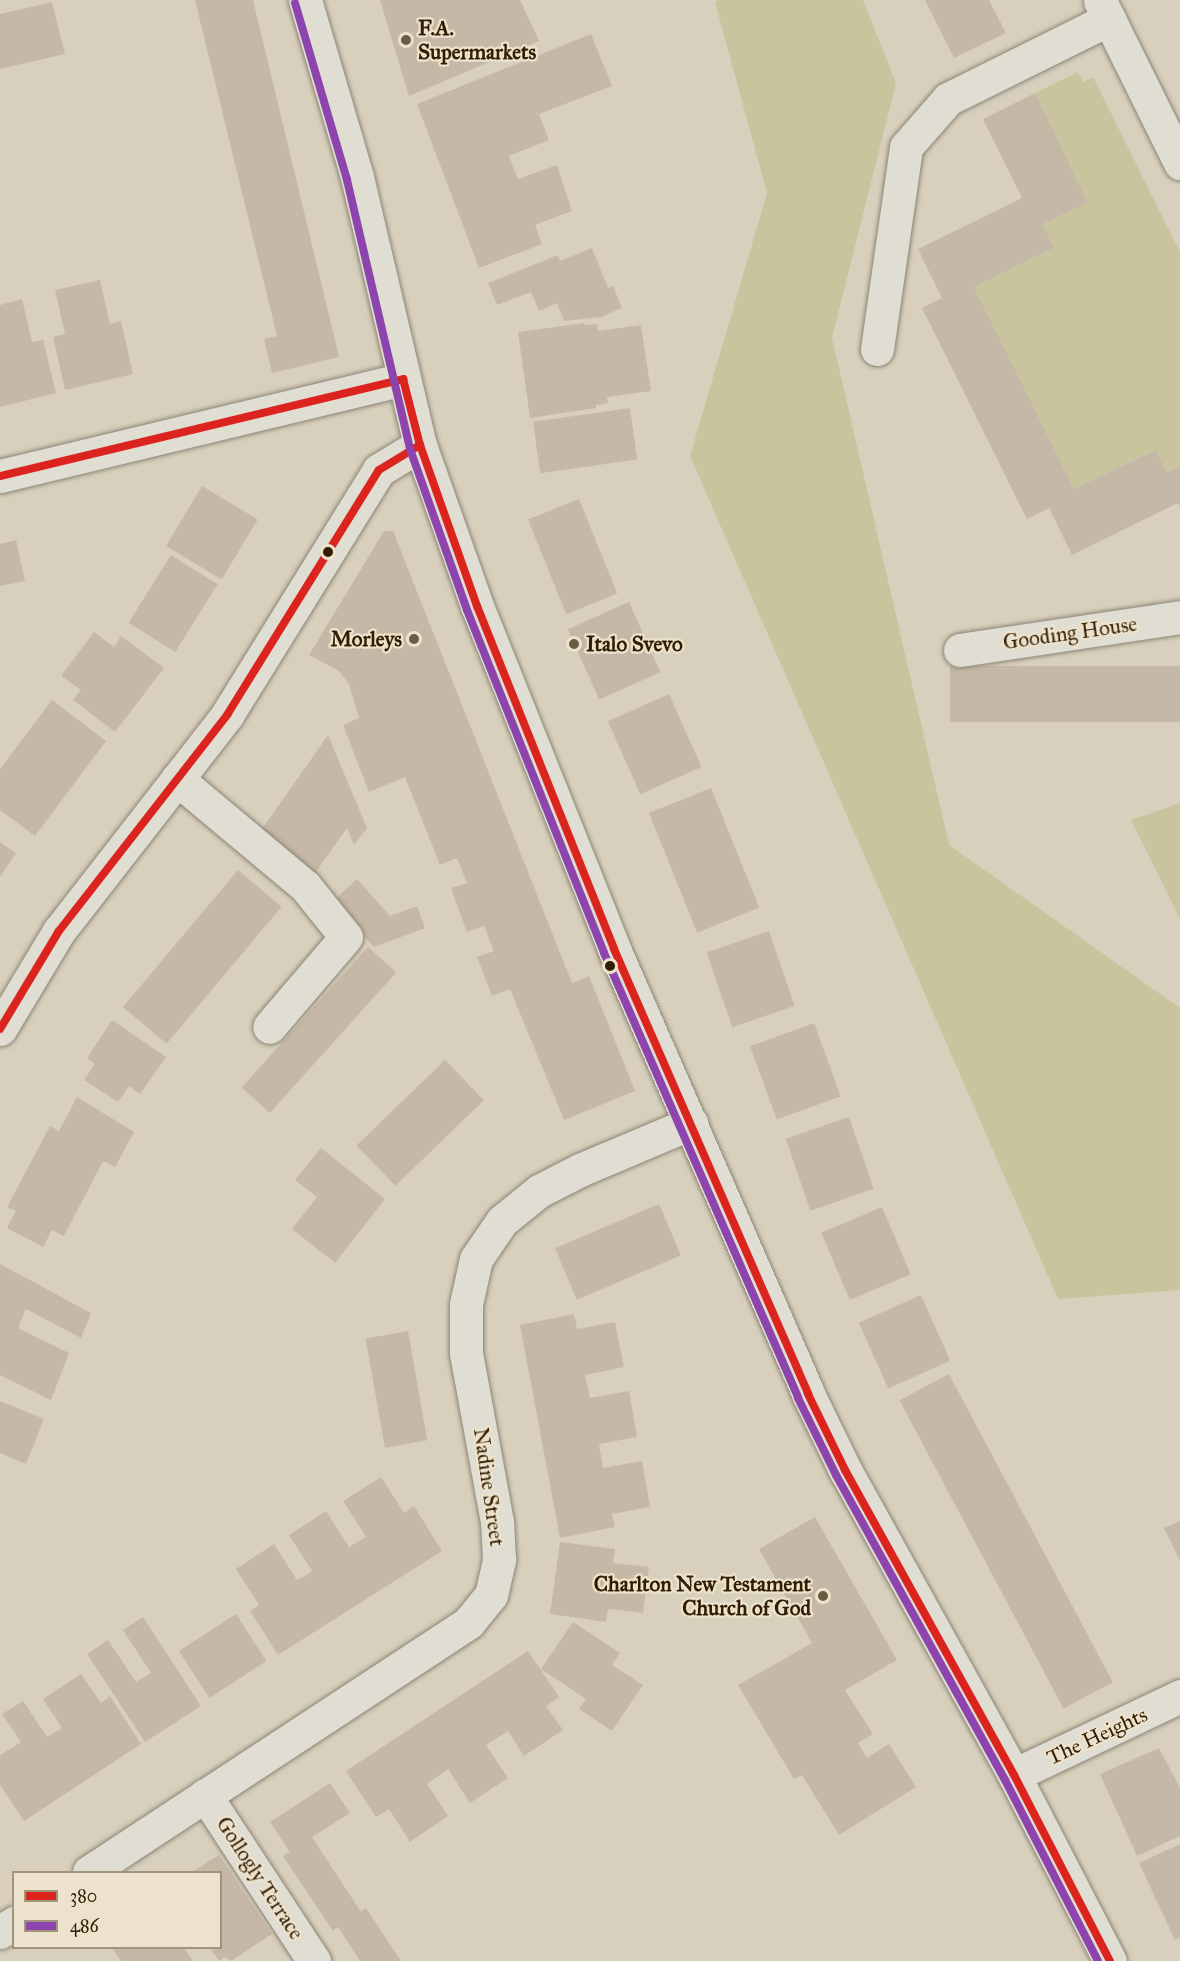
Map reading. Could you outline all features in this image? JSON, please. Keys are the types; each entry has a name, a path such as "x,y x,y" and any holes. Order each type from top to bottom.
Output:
{"street":[{"path":"305,0 357,177 420,445 477,606 605,927 808,1394 845,1470 1014,1775 1110,1961"},
{"path":"877,349 906,147 948,99 1104,9 1180,163"},
{"path":"0,476 403,379"},
{"path":"0,1029 59,931 227,716 379,470 420,445"},
{"name":"Gooding House","path":"960,650 1180,617"},
{"path":"177,779 305,886 346,937 269,1027"},
{"name":"Nadine Street","path":"91,1871 469,1622 491,1595 499,1559 497,1522 466,1353 465,1304 476,1259 502,1221 539,1191 580,1170 691,1122"},
{"name":"The Heights","path":"1014,1775 1180,1696"},
{"name":"Gollogly Terrace","path":"206,1795 314,1961"}],"shaded area":[{"path":"720,0 863,0 896,83 832,338 949,845 1180,1008 1180,1290 1058,1299 690,456 767,193 715,2"},
{"path":"1078,72 1083,82 1093,77 1180,252 1180,466 1167,472 1156,450 1074,489 974,287 1054,248 1043,224 1088,202 1035,93"},
{"path":"1180,803 1180,919 1131,820"}],"building":[{"path":"195,0 253,0 339,357 272,373 264,339 277,336"},
{"path":"380,0 520,0 539,41 409,96"},
{"path":"925,0 989,0 1006,33 954,58"},
{"path":"52,2 65,54 0,69 0,14"},
{"path":"591,34 612,86 539,114 549,140 509,156 518,179 557,165 572,211 535,225 542,244 479,268 417,104"},
{"path":"1035,93 1088,202 1043,224 1054,248 974,287 1074,489 1156,450 1167,472 1180,466 1180,507 1178,503 1072,555 1049,508 1027,519 922,308 942,298 918,249 1022,198 983,119"},
{"path":"592,248 608,288 613,286 622,308 601,317 564,321 557,303 539,311 531,292 497,305 488,283 558,255 560,261"},
{"path":"100,280 110,324 121,321 133,374 65,390 53,337 65,334 55,290"},
{"path":"22,299 32,342 43,340 56,393 0,407 0,305"},
{"path":"584,323 584,325 597,324 598,331 641,325 651,391 607,397 608,403 596,405 596,408 530,418 518,332"},
{"path":"630,408 637,459 540,473 533,422"},
{"path":"202,486 258,519 222,579 166,546"},
{"path":"579,499 617,594 566,614 528,520"},
{"path":"384,531 393,531 572,983 589,976 635,1091 564,1120 510,989 492,996 477,957 494,951 484,926 467,932 451,888 467,883 457,858 440,865 405,777 369,792 343,725 359,718 349,684 339,671 309,655"},
{"path":"16,540 25,581 0,586 0,544"},
{"path":"171,555 218,584 175,652 129,623"},
{"path":"629,602 660,672 599,700 568,629"},
{"path":"94,632 114,647 121,636 164,668 115,732 73,700 81,690 61,676"},
{"path":"950,666 1180,666 1180,722 950,722"},
{"path":"669,694 702,767 640,794 608,721"},
{"path":"52,700 106,741 35,836 0,810 0,769"},
{"path":"328,735 367,828 354,845 347,828 313,876 260,832"},
{"path":"711,788 759,908 697,933 649,813"},
{"path":"0,842 16,853 0,877"},
{"path":"238,870 282,907 167,1044 123,1007"},
{"path":"357,879 390,916 417,906 425,928 374,947 333,901"},
{"path":"769,931 795,1006 732,1027 707,952"},
{"path":"368,947 396,972 270,1113 242,1087"},
{"path":"112,1020 166,1057 140,1094 129,1086 118,1102 84,1080 95,1064 87,1058"},
{"path":"814,1023 841,1096 777,1120 750,1046"},
{"path":"445,1060 484,1100 395,1186 357,1145"},
{"path":"77,1097 134,1132 115,1167 103,1161 64,1236 52,1230 43,1247 7,1228 16,1211 7,1207 50,1126 59,1131"},
{"path":"849,1117 874,1189 810,1211 786,1139"},
{"path":"321,1148 385,1199 335,1263 292,1229 317,1197 295,1180"},
{"path":"659,1204 681,1256 577,1300 555,1248"},
{"path":"882,1207 911,1274 850,1300 821,1233"},
{"path":"0,1264 91,1313 81,1338 26,1309 18,1328 69,1353 51,1400 0,1375"},
{"path":"921,1295 950,1361 888,1388 859,1323"},
{"path":"574,1314 577,1329 615,1322 624,1367 585,1375 590,1398 629,1391 637,1437 599,1444 603,1468 642,1461 650,1507 612,1514 615,1527 560,1538 520,1325"},
{"path":"408,1331 427,1440 385,1448 366,1338"},
{"path":"949,1374 1113,1682 1063,1708 900,1400"},
{"path":"0,1401 44,1419 26,1464 0,1453"},
{"path":"381,1477 404,1513 414,1506 442,1551 278,1655 250,1611 259,1605 236,1569 274,1544 297,1580 305,1576 312,1571 289,1535 326,1511 349,1547 366,1537 343,1501"},
{"path":"815,1517 897,1660 845,1690 873,1734 858,1743 867,1758 889,1744 916,1787 839,1835 802,1775 794,1779 738,1685 812,1643 759,1549"},
{"path":"1180,1521 1180,1561 1164,1528"},
{"path":"560,1542 615,1549 613,1563 649,1567 643,1613 608,1609 606,1622 550,1614"},
{"path":"236,1614 266,1661 209,1698 179,1651"},
{"path":"143,1617 201,1706 145,1742 87,1654 108,1640 136,1682 151,1673 123,1630"},
{"path":"573,1622 620,1653 612,1665 643,1685 612,1731 579,1709 586,1699 541,1669"},
{"path":"528,1651 559,1697 546,1706 563,1730 524,1756 508,1731 486,1745 508,1778 470,1803 448,1769 427,1784 448,1816 410,1842 389,1809 376,1817 346,1771"},
{"path":"81,1674 101,1703 110,1696 141,1744 24,1821 0,1785 0,1755 21,1742 2,1714 23,1701 47,1737 62,1728 43,1699"},
{"path":"1159,1748 1180,1788 1180,1836 1137,1856 1100,1774"},
{"path":"330,1783 350,1813 312,1837 361,1912 366,1908 401,1961 360,1961 338,1927 333,1931 283,1856 290,1852 270,1822"},
{"path":"1180,1844 1180,1938 1175,1940 1139,1863"},
{"path":"219,1855 272,1934 231,1961 224,1957 219,1961 211,1949 222,1949 222,1871 194,1871"},
{"path":"113,1949 185,1949 193,1961 121,1961"}],"transit line":[{"name":"486","path":"295,3 347,180 410,449 467,610 604,953 798,1398 836,1475 1005,1780 1098,1961"},
{"name":"380","path":"0,476 403,379 420,445 477,606 614,949 808,1394 845,1470 1014,1775 1110,1961"},
{"name":"380","path":"0,1029 59,931 227,715 379,470 420,445"}],"place":[{"name":"F.A. Supermarkets","path":"406,40"},
{"name":"Morleys","path":"414,639"},
{"name":"Italo Svevo","path":"574,644"},
{"name":"Charlton New Testament Church of God","path":"823,1596"}]}
